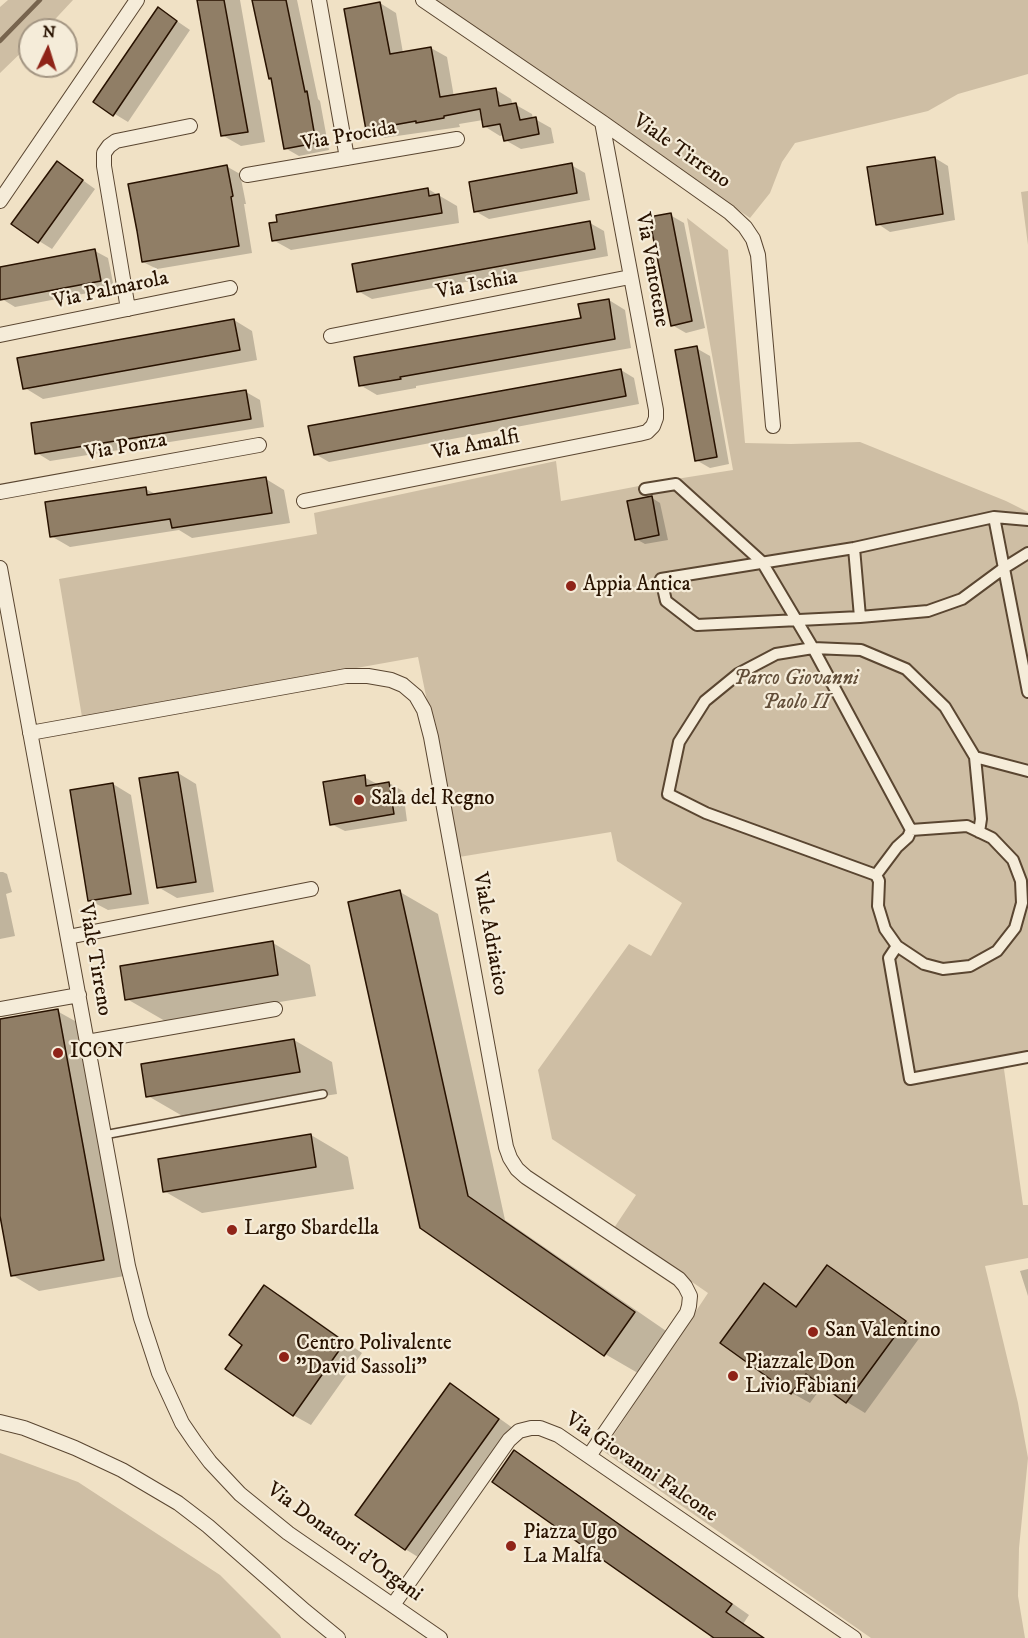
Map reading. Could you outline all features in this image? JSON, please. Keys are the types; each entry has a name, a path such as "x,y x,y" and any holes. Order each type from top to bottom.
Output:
{"street":[{"path":"0,201 137,0"},
{"path":"319,0 347,158"},
{"name":"Viale Tirreno","path":"423,0 729,212 750,232 758,255 772,426"},
{"name":"Via Ventotene","path":"602,122 656,410 653,426"},
{"path":"128,309 104,166 106,149 122,139 190,126"},
{"name":"Via Procida","path":"247,175 458,139"},
{"name":"Via Ischia","path":"331,336 630,277"},
{"name":"Via Palmarola","path":"0,335 230,288"},
{"name":"Via Amalfi","path":"304,501 639,434 647,432 653,426"},
{"name":"Via Ponza","path":"0,492 259,445"},
{"path":"645,489 676,484 762,562 797,619 911,830"},
{"path":"1028,520 994,518 854,548 661,579 666,601 697,625 860,616 928,611 962,599 1028,553"},
{"path":"994,518 1028,692"},
{"path":"854,548 860,616"},
{"name":"Viale Tirreno","path":"0,568 135,1299 159,1373 182,1423"},
{"path":"911,830 967,826 979,832 992,838 1013,860 1021,881 1022,903 1015,928 998,951 970,966 943,969 924,964 897,946 885,929 878,906 879,881 876,874 706,813 668,794 679,742 705,701 738,674 776,654 813,648 861,650 906,669 945,707 975,757 981,819 979,832"},
{"name":"Viale Adriatico","path":"30,733 346,676 368,676 391,680 403,685 416,696 424,710 431,737 506,1147 510,1158 526,1177 683,1282 690,1296 687,1313 589,1456"},
{"path":"975,757 1028,771"},
{"path":"876,874 908,837 911,830"},
{"path":"68,937 311,889"},
{"path":"897,946 889,958 910,1079 1028,1057"},
{"path":"0,1009 79,995"},
{"path":"87,1042 275,1009"},
{"path":"0,1422 24,1428 75,1448 122,1470 178,1503 216,1532 338,1638"},
{"name":"Via Donatori d'Organi","path":"182,1423 210,1462 240,1494 259,1510 288,1533 440,1638"},
{"name":"Via Giovanni Falcone","path":"393,1605 514,1434 531,1428 547,1430 558,1435 854,1638"}],"lane":[{"path":"104,1135 322,1094"}],"green space":[{"path":"8,0 73,0 56,18 18,18 18,56 0,73 0,7"},
{"path":"433,0 1028,0 1028,74 958,94 928,111 795,143 782,162 770,193 750,218"},
{"path":"1028,191 1028,245 1021,192"},
{"name":"Parco Giovanni Paolo II","path":"687,218 728,250 745,443 860,442 1028,512 1028,1057 1003,1062 1023,1205 1028,1205 1028,1258 985,1266 1018,1403 1028,1458 1019,1548 1018,1596 1025,1638 871,1638 603,1451 708,1293 614,1228 636,1195 552,1139 538,1070 629,944 651,956 682,903 617,861 611,832 459,857 418,657 82,717 59,579 317,534 314,513 556,461 561,501 733,470"},
{"path":"0,1453 78,1482 220,1575 281,1638 0,1638"}],"building":[{"path":"197,0 224,0 248,132 221,136"},
{"path":"252,0 286,0 305,92 307,91 316,143 284,149 271,78 269,79"},
{"path":"380,2 390,54 431,47 440,97 496,88 499,106 516,103 520,120 536,117 539,134 504,141 500,124 483,127 480,109 444,116 444,118 366,130 344,9"},
{"path":"158,7 177,21 113,116 93,102"},
{"path":"935,157 943,214 876,225 867,167"},
{"path":"57,161 83,180 38,243 11,224"},
{"path":"572,163 577,193 474,212 469,182"},
{"path":"227,165 239,246 142,262 128,184"},
{"path":"428,188 429,196 439,194 442,213 272,241 269,223 277,222 276,215"},
{"path":"671,213 692,321 671,326 649,217"},
{"path":"590,221 595,249 357,292 352,264"},
{"path":"95,249 101,281 0,300 0,267"},
{"path":"609,299 615,339 359,386 354,357 581,318 578,304"},
{"path":"234,319 240,350 23,389 17,358"},
{"path":"697,346 717,457 695,461 675,350"},
{"path":"621,369 626,396 314,455 308,426"},
{"path":"246,390 251,419 35,454 31,423"},
{"path":"266,477 272,513 172,528 170,519 50,537 45,502 146,487 147,495"},
{"path":"652,496 659,535 635,540 627,501"},
{"path":"178,772 196,882 157,888 139,778"},
{"name":"Sala del Regno","path":"365,775 366,786 389,782 394,814 330,825 323,782"},
{"path":"113,783 131,894 88,901 70,790"},
{"path":"400,890 468,1196 635,1312 604,1356 420,1228 348,902"},
{"path":"273,941 278,975 125,1000 120,966"},
{"path":"58,1009 104,1260 11,1276 0,1216 0,1019"},
{"path":"294,1039 300,1072 146,1097 141,1064"},
{"path":"311,1134 316,1167 163,1192 158,1159"},
{"name":"San Valentino","path":"827,1265 906,1321 846,1403 806,1374 791,1394 720,1343 764,1283 796,1307"},
{"name":"Centro Polivalente \"David Sassoli\"","path":"264,1285 345,1342 293,1416 225,1369 242,1345 229,1335"},
{"path":"450,1383 499,1419 405,1550 355,1515"},
{"path":"514,1450 732,1604 726,1612 764,1638 714,1638 492,1482"}],"waterway":[{"path":"0,41 40,0"}],"place":[{"name":"Appia Antica","path":"571,586"},
{"name":"Sala del Regno","path":"359,800"},
{"name":"ICON","path":"58,1053"},
{"name":"Largo Sbardella","path":"232,1230"},
{"name":"San Valentino","path":"813,1332"},
{"name":"Centro Polivalente \"David Sassoli\"","path":"284,1357"},
{"name":"Piazzale Don Livio Fabiani","path":"733,1376"},
{"name":"Piazza Ugo La Malfa","path":"511,1546"}]}
